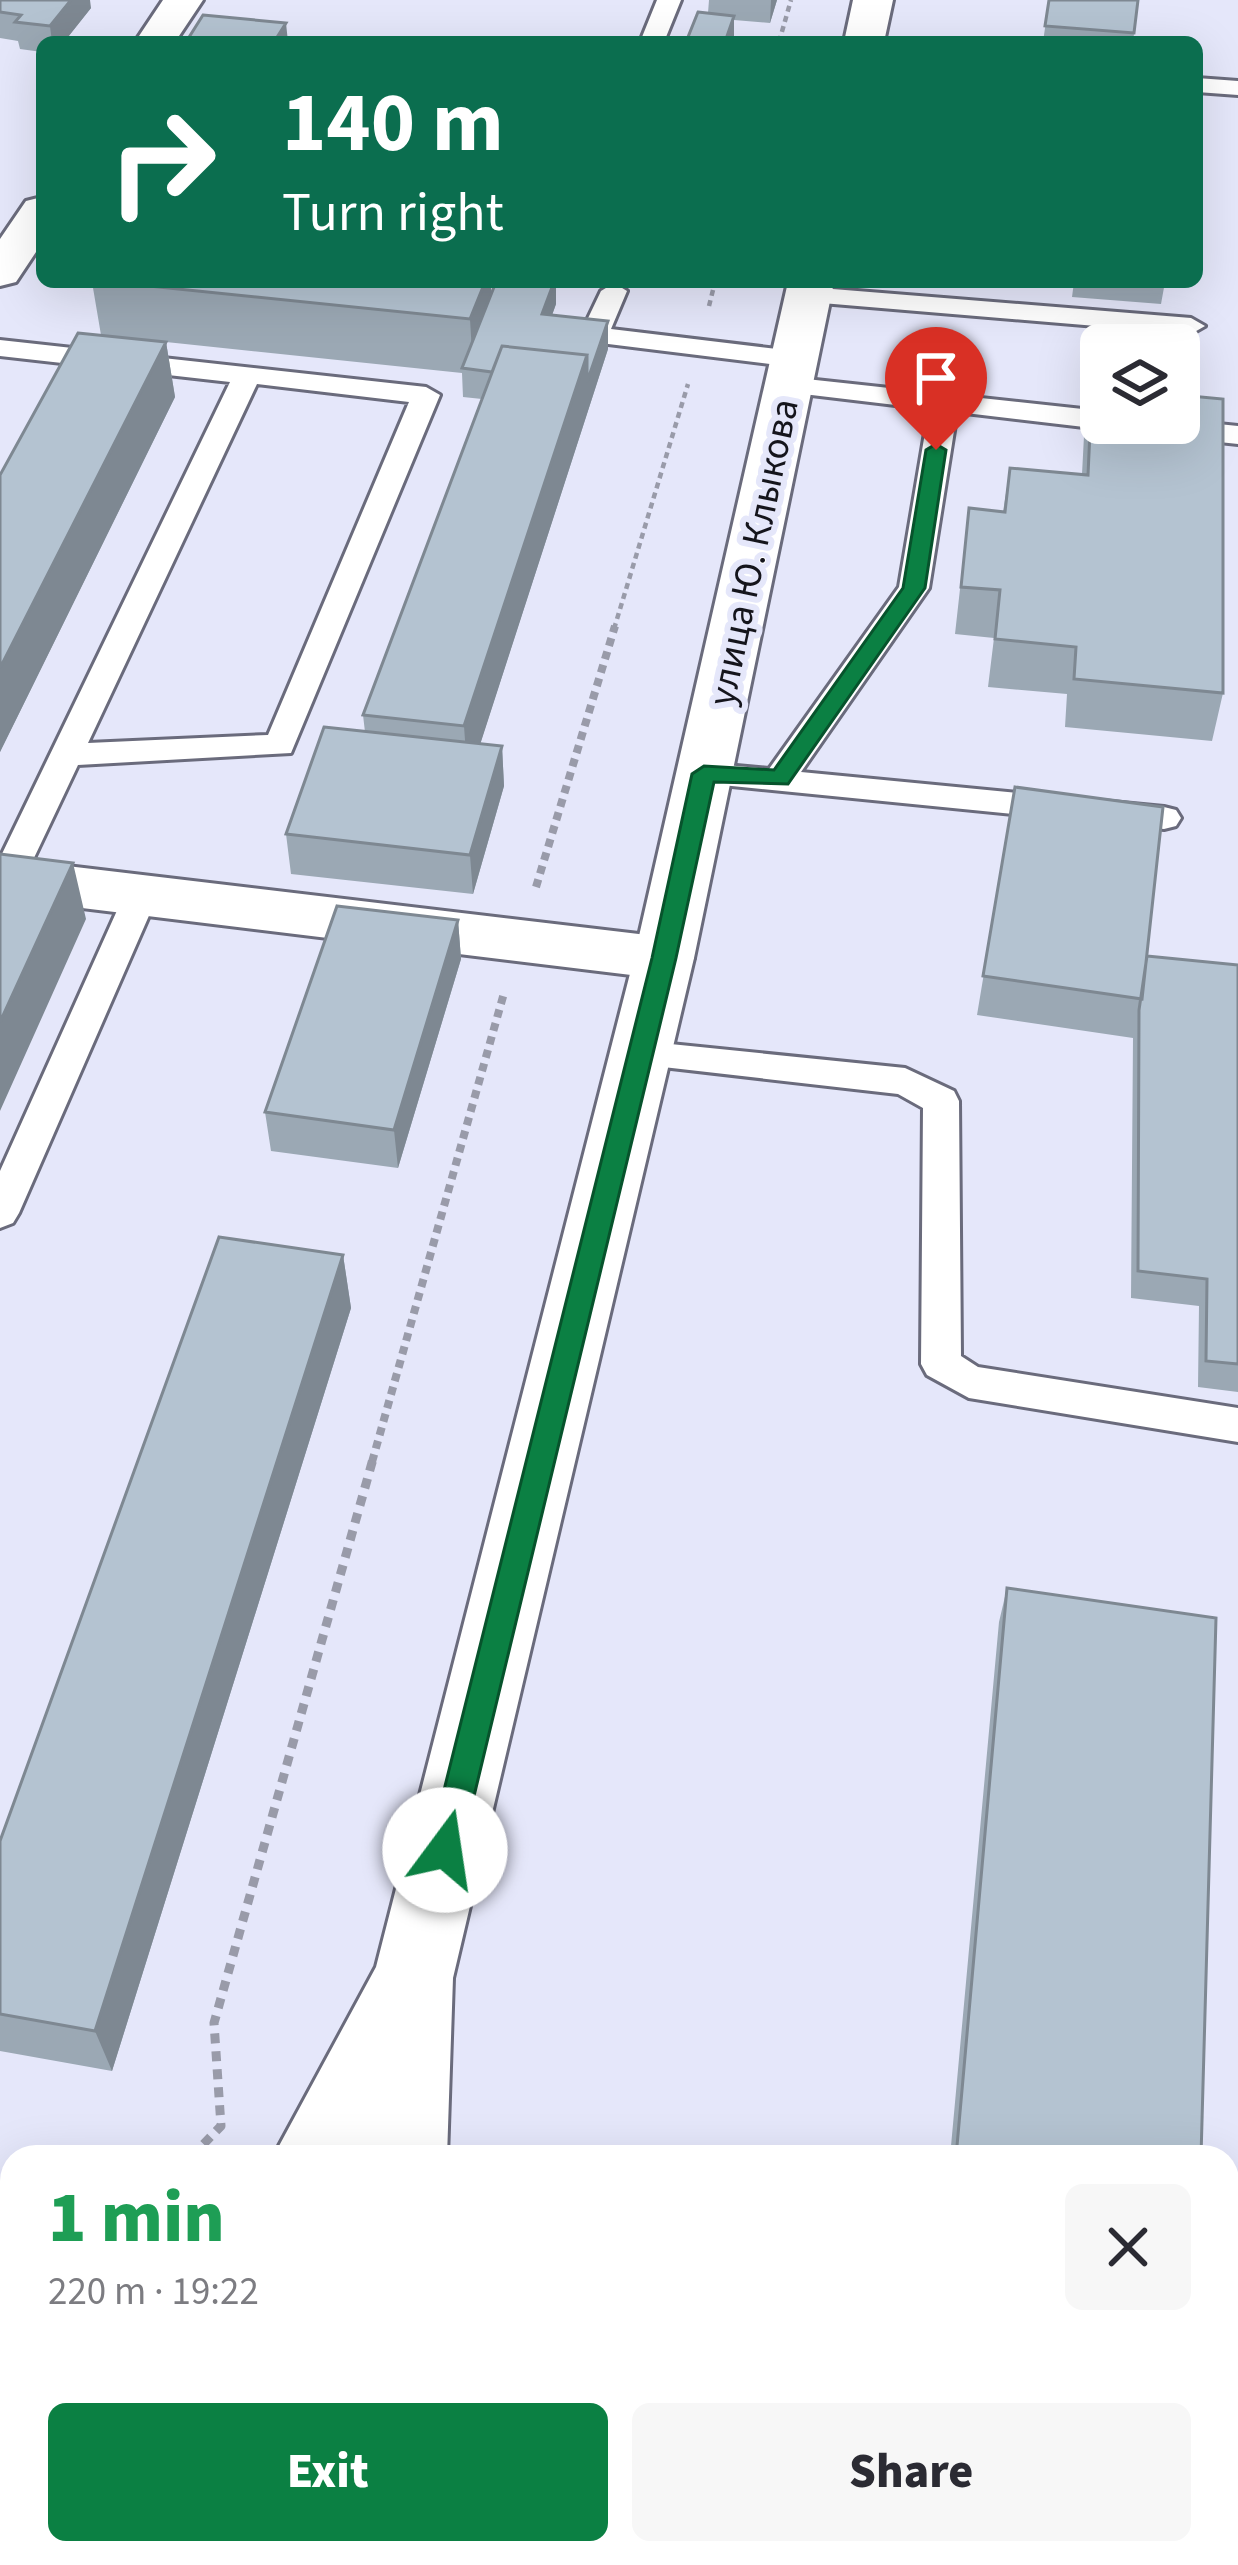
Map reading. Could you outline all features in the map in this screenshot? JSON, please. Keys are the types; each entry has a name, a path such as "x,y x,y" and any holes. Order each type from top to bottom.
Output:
{"main road":[{"path":"158,36 183,0"},
{"path":"865,36 873,0"},
{"path":"0,272 36,219"},
{"name":"улица Ю. Клыкова","path":"406,2145 413,1978 664,958 810,288"},
{"path":"4,879 664,958"},
{"path":"322,2145 413,1978"}],"lane":[{"path":"654,36 668,0"},
{"path":"1203,86 1238,88"},
{"path":"810,288 1171,324"},
{"path":"614,291 595,335 698,347 944,404 1080,418"},
{"path":"0,348 425,395 280,745 66,754"},
{"path":"4,879 247,375"},
{"path":"780,778 914,588 944,404"},
{"path":"1200,431 1238,435"},
{"path":"704,774 1164,818"},
{"path":"0,1213 141,895"},
{"path":"641,1054 905,1081 941,1101 941,1364 969,1382 1238,1424"}],"path":[{"path":"780,36 790,0"},
{"path":"203,2145 221,2126 214,2023 519,941 713,288"}],"building":[{"path":"0,0 71,0 50,26 15,22 21,15 0,12"},
{"path":"1049,0 1138,0 1134,33 1045,26"},
{"path":"698,12 734,16 727,36 688,36"},
{"path":"203,15 286,23 278,36 190,36"},
{"path":"168,288 483,288 470,319"},
{"path":"494,288 552,288 542,314 608,321 587,382 587,355 502,346 492,372 462,368"},
{"path":"78,333 166,342 0,668 0,475"},
{"path":"502,346 587,355 464,726 363,715"},
{"path":"1200,397 1223,399 1223,693 1074,679 1076,647 995,639 1000,590 961,587 969,508 1005,512 1010,468 1088,475 1089,444 1200,444"},
{"path":"324,727 502,746 470,855 286,834"},
{"path":"1015,787 1163,807 1142,999 983,976"},
{"path":"0,854 73,863 0,1022"},
{"path":"337,906 458,920 394,1130 265,1112"},
{"path":"1147,956 1238,965 1238,1364 1206,1361 1207,1279 1138,1271 1139,1010"},
{"path":"219,1237 343,1255 95,2031 0,2014 0,1841"},
{"path":"1007,1588 1216,1618 1201,2145 957,2145"}],"route":[{"path":"445,1850 664,958 704,774 780,778 914,588 936,450"}]}
